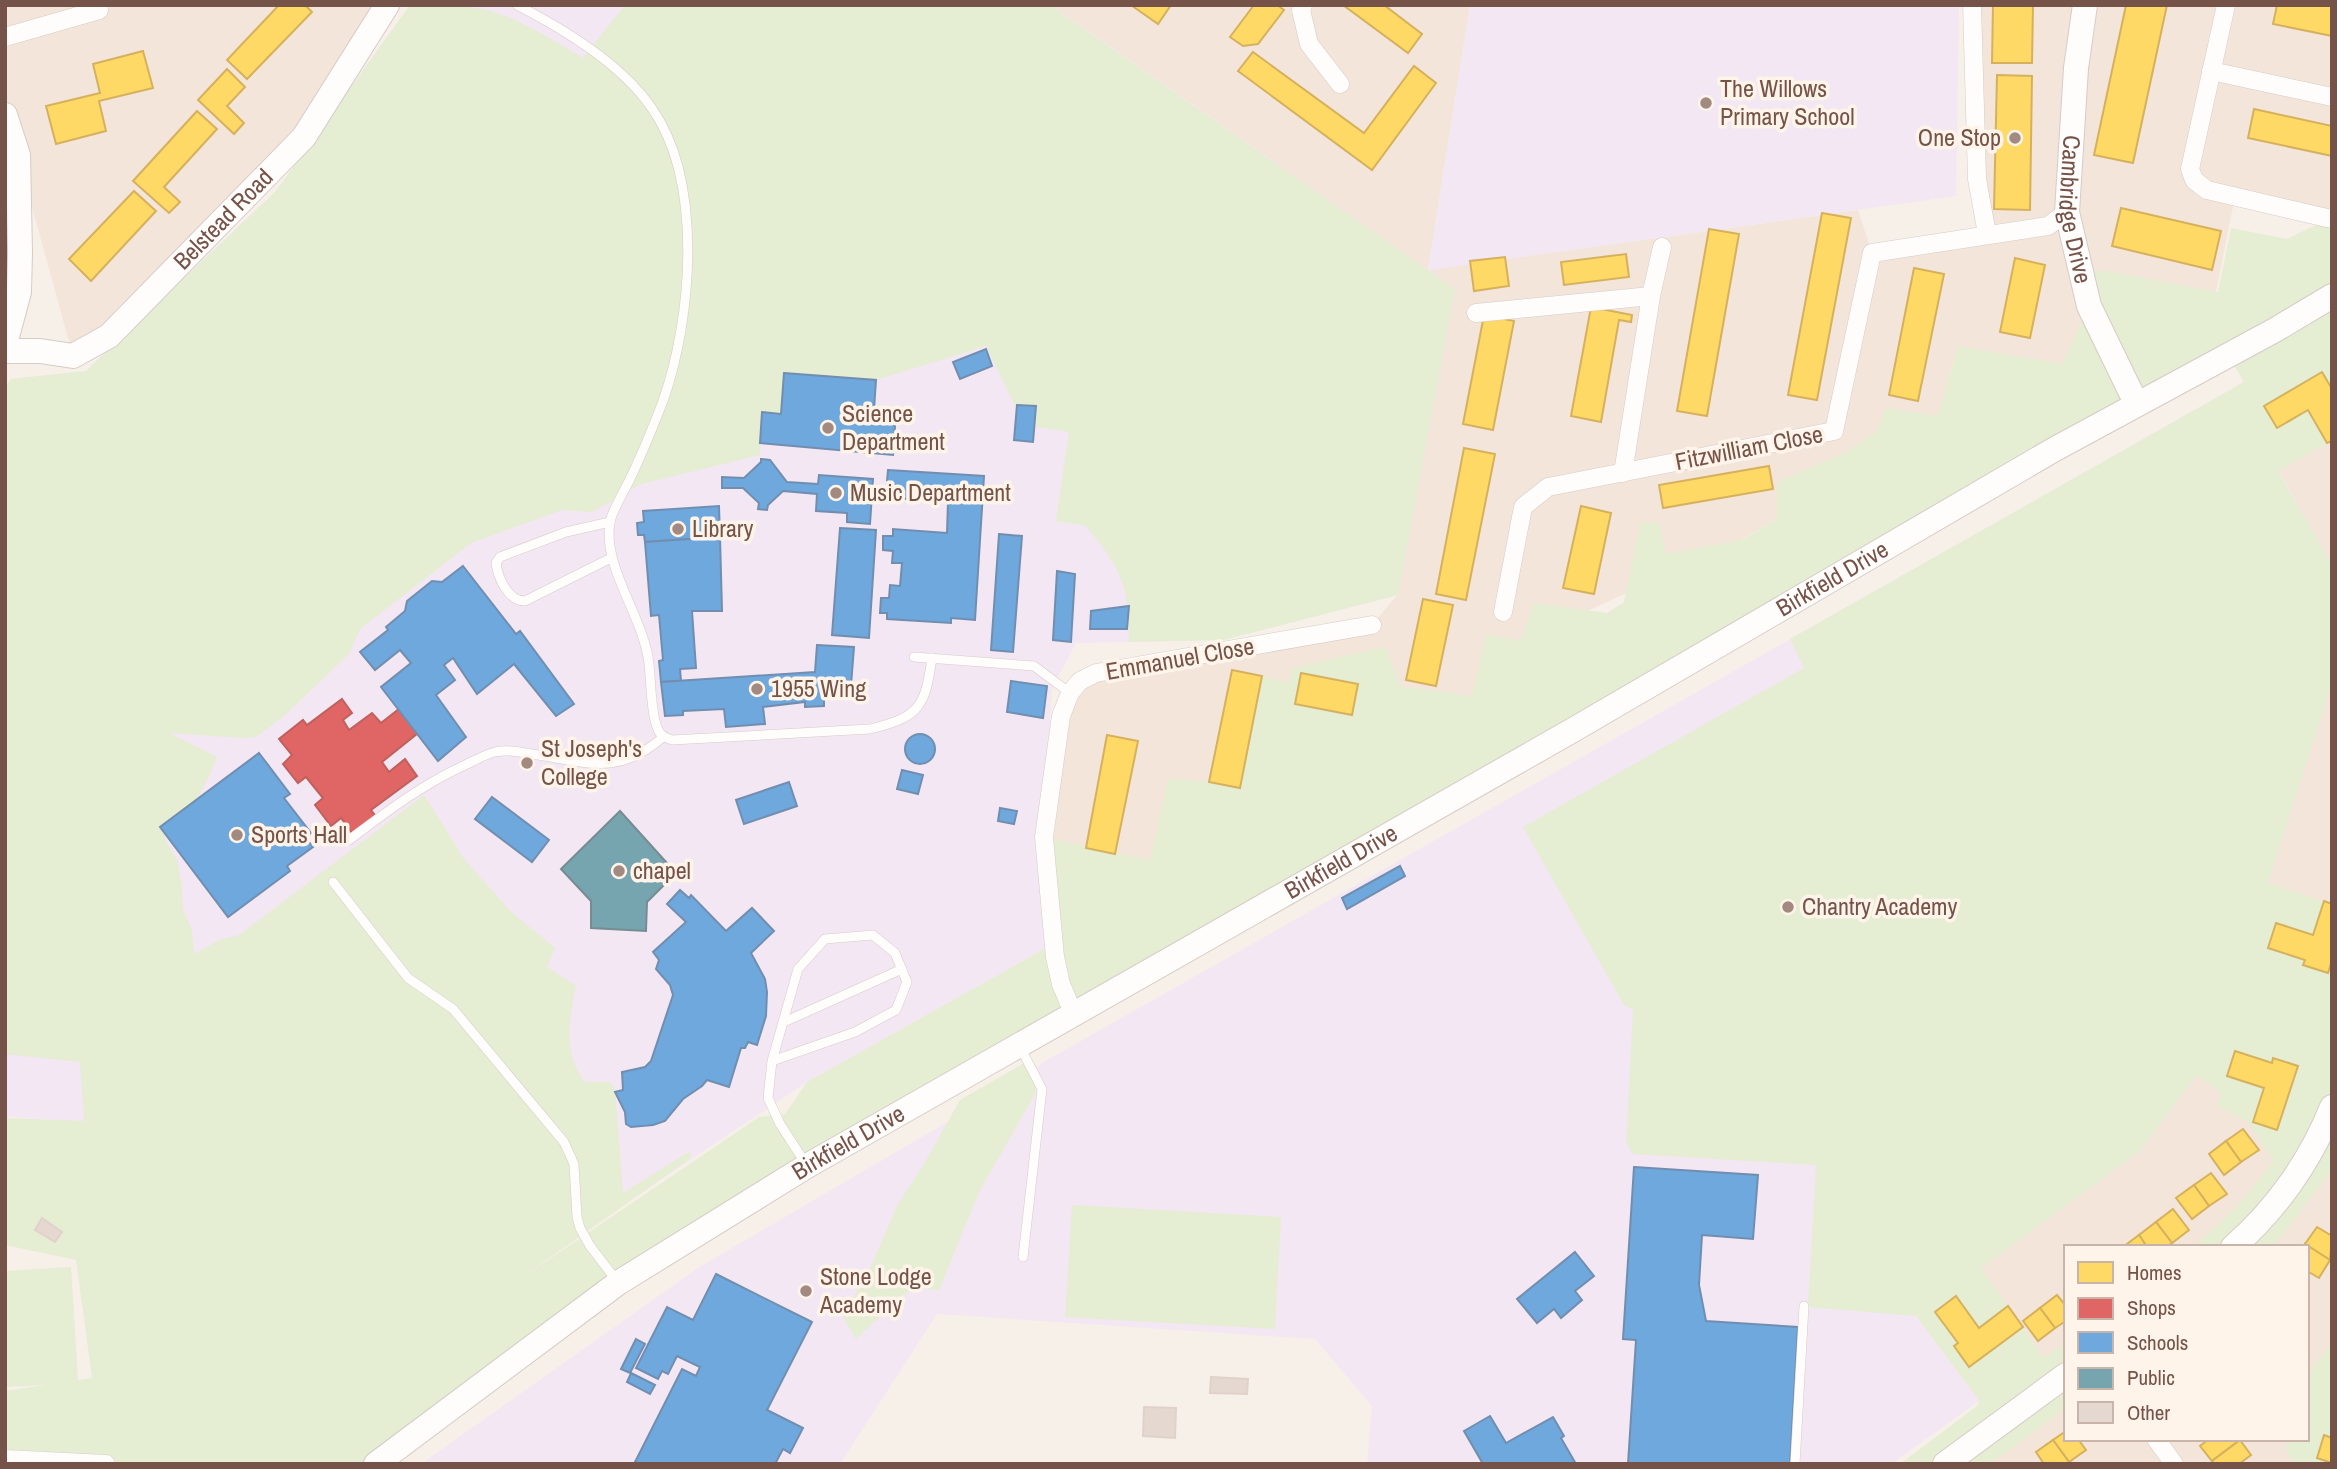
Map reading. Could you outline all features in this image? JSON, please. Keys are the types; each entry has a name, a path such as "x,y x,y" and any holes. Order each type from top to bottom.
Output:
{"street":[{"path":"5,37 99,10 98,5"},
{"name":"Belstead Road","path":"5,351 40,351 73,356 109,336 304,137 387,5"},
{"path":"1303,5 1301,10 1309,44 1340,84"},
{"path":"1972,5 1977,179 1987,234"},
{"name":"Cambridge Drive","path":"2085,5 2076,68 2067,212 2089,306 2136,403"},
{"path":"2226,5 2190,169 2194,180 2207,190 2327,218"},
{"path":"2211,71 2332,97"},
{"path":"5,116 12,158 19,292 5,344"},
{"name":"Fitzwilliam Close","path":"1503,612 1523,507 1548,487 1834,431 1872,254 2048,226 2067,212"},
{"path":"1623,472 1651,296 1662,247"},
{"path":"1476,313 1651,296"},
{"name":"Birkfield Drive","path":"376,1464 618,1283 807,1166 1573,730 2136,403 2275,330 2332,296"},
{"name":"Emmanuel Close","path":"1070,693 1080,681 1096,673 1372,625"},
{"path":"1070,693 1061,716 1044,837 1055,957 1061,984 1074,1015"},
{"path":"2235,1245 2264,1217 2283,1193 2315,1143 2332,1107"},
{"path":"1957,1460 2064,1377"},
{"path":"2157,1441 2174,1464"},
{"path":"5,1460 106,1464"}],"lane":[{"path":"517,5 561,28 626,78 652,108 671,145 683,184 687,233 686,277 679,336 663,399 610,522 611,558 640,627 649,657 657,727 663,737 672,740 870,729 899,722 911,715 921,704 928,688 932,658"},
{"path":"610,522 566,532 500,557 496,563 501,580 513,598 525,601 611,558"},
{"path":"914,657 1034,666 1070,693"},
{"path":"349,840 434,779 497,751 593,764 615,764 640,755 663,737"},
{"path":"333,882 408,978 453,1009 564,1142 574,1164 580,1228 618,1283"},
{"path":"772,1060 855,1032 896,1010 907,982 895,953 873,935 825,939 798,969 772,1060 768,1098 780,1124 807,1166"},
{"path":"784,1022 902,969"},
{"path":"1020,1045 1042,1089 1023,1257"},
{"path":"1795,1464 1804,1306"}],"shaded area":[{"path":"5,5 387,5 304,137 73,356 18,156 5,160"},
{"name":"St Joseph's College","path":"410,5 1051,5 1428,270 1470,5 1959,5 1956,196 1429,270 1455,289 1398,595 1223,640 1076,643 1052,688 1044,837 1053,944 807,1082 253,1452 101,1123 5,1117 5,387 11,379 86,371 276,191"},
{"path":"1051,5 1470,5 1428,270 1858,210 1872,253 1987,234 1972,5 2332,5 2332,199 2327,218 2235,197 2210,321 2062,364 1958,346 1935,426 1741,540 1520,642 1472,696 1053,944 1044,837 1061,716 1080,681 1372,625 1398,594 1455,289"},
{"path":"2332,326 2332,565 2232,389"},
{"name":"Chantry Academy","path":"2232,389 2332,565 2332,683 2213,1054 2139,1152 1916,1316 1979,1401 1891,1464 1367,1464 1372,1406 1315,1339 937,1314 840,1464 421,1464 698,1268 1026,1076 1042,1063"},
{"path":"2332,683 2332,1464 1945,1464 1960,1453 1979,1401 1916,1316 2139,1152 2213,1054"}],"green space":[{"path":"410,5 463,6 494,12 533,29 583,58 625,5 1050,5 1455,289 1398,595 1223,640 1129,642 1125,592 1108,555 1086,526 1056,521 1069,432 1036,427 1036,417 1019,414 986,346 876,380 784,373 781,414 762,412 760,455 641,484 592,512 562,510 471,543 360,629 349,654 284,716 256,737 169,733 217,757 195,801 181,821 164,838 177,860 183,910 192,930 194,954 219,940 239,935 424,795 464,859 511,912 555,948 547,967 576,986 570,1023 573,1060 585,1082 610,1082 615,1090 623,1193 690,1151 691,1158 517,1281 759,1117 785,1114 807,1082 1053,944 1044,837 1150,860 1168,779 1209,782 1240,788 1262,676 1289,683 1292,668 1386,647 1400,686 1472,696 1486,634 1520,641 1534,603 1607,613 1624,602 1640,523 1659,522 1666,554 1742,540 1777,519 1777,482 1843,454 1876,432 1886,408 1938,416 1958,346 2062,364 2089,306 2081,271 2107,271 2218,292 2231,228 2287,239 2330,218 2332,211 2332,441 2278,471 2332,565 2332,683 2268,883 2332,904 2332,1169 2275,1245 2195,1245 2236,1206 2273,1160 2248,1122 2217,1106 2221,1093 2197,1075 2139,1152 1981,1268 2044,1358 2064,1343 2064,1409 1990,1464 1900,1464 1981,1403 1916,1316 1808,1307 1816,1165 1633,1154 1626,1143 1633,1010 1624,1005 1523,827 1804,668 1790,639 2244,382 2228,355 807,1166 376,1464 5,1464 5,1391 45,1385 5,1387 5,1271 71,1267 78,1380 92,1378 76,1260 5,1245 5,1118 84,1121 80,1062 5,1054 5,387 11,379 86,371 276,191"},
{"path":"1026,1062 1035,1080 1035,1094 979,1192 939,1290 923,1289 904,1294 856,1339 843,1317 871,1266 898,1204 960,1100"},
{"path":"1072,1205 1281,1217 1275,1329 1065,1317"},
{"path":"2332,1342 2332,1464 2292,1464 2286,1448 2288,1441 2309,1441 2309,1373"}],"building: Homes":[{"path":"279,5 305,5 312,12 247,79 227,60"},
{"path":"1131,5 1171,5 1158,24"},
{"path":"1254,5 1277,5 1284,10 1258,44 1243,46 1230,37"},
{"path":"1343,5 1384,5 1422,34 1408,53"},
{"path":"1993,5 2033,5 2032,63 1992,63"},
{"path":"2126,5 2167,5 2133,163 2094,155"},
{"path":"2277,5 2332,5 2332,36 2273,24"},
{"path":"143,51 153,88 99,101 106,131 56,144 46,106 100,93 93,64"},
{"path":"1253,52 1364,133 1414,66 1436,83 1372,170 1238,71"},
{"path":"227,69 245,87 227,106 244,123 234,134 198,100"},
{"path":"1997,75 2032,76 2030,210 1994,209"},
{"path":"2254,109 2332,126 2332,156 2248,138"},
{"path":"197,111 217,129 164,187 180,202 169,213 133,181"},
{"path":"134,191 156,211 91,281 69,259"},
{"path":"2121,208 2221,231 2212,270 2112,246"},
{"path":"1822,213 1851,218 1817,400 1788,395"},
{"path":"1709,229 1739,234 1707,416 1677,411"},
{"path":"1626,254 1629,277 1564,285 1561,262"},
{"path":"1505,257 1509,286 1474,291 1470,261"},
{"path":"2015,258 2045,265 2030,338 2000,332"},
{"path":"1914,268 1944,274 1918,401 1889,395"},
{"path":"1591,307 1632,315 1631,322 1619,320 1601,422 1571,416"},
{"path":"1484,315 1514,321 1493,430 1463,424"},
{"path":"2322,372 2332,389 2332,441 2327,443 2308,410 2277,428 2264,406"},
{"path":"1464,448 1495,454 1466,600 1436,594"},
{"path":"1769,466 1773,489 1663,508 1659,485"},
{"path":"1581,506 1611,513 1594,594 1563,588"},
{"path":"1423,599 1453,605 1436,686 1406,680"},
{"path":"1232,670 1262,676 1240,788 1209,782"},
{"path":"1301,673 1358,684 1352,715 1295,704"},
{"path":"1107,735 1138,741 1115,854 1086,848"},
{"path":"2324,901 2332,904 2332,960 2328,973 2303,965 2305,960 2268,948 2276,923 2313,935"},
{"path":"2235,1051 2272,1063 2273,1058 2298,1066 2277,1130 2253,1122 2264,1088 2227,1076"},
{"path":"2243,1129 2259,1150 2241,1162 2226,1141"},
{"path":"2226,1141 2241,1162 2224,1175 2209,1154"},
{"path":"2211,1173 2227,1194 2209,1206 2194,1185"},
{"path":"2194,1185 2209,1206 2192,1219 2176,1198"},
{"path":"2173,1209 2189,1230 2172,1243 2156,1222"},
{"path":"2156,1222 2172,1243 2146,1245 2139,1235"},
{"path":"2317,1227 2332,1236 2330,1260 2309,1245 2305,1244"},
{"path":"2139,1235 2146,1245 2126,1245"},
{"path":"2309,1247 2330,1260 2319,1278 2309,1272"},
{"path":"2057,1295 2064,1304 2064,1322 2055,1328 2040,1308"},
{"path":"1956,1296 1979,1328 2008,1306 2023,1327 1969,1367 1954,1346 1958,1343 1935,1312"},
{"path":"2040,1308 2055,1328 2038,1341 2023,1321"},
{"path":"2064,1432 2064,1441 2079,1441 2086,1450 2069,1462 2053,1440"},
{"path":"2324,1435 2332,1438 2332,1463 2317,1458"},
{"path":"2053,1440 2069,1462 2067,1464 2044,1464 2036,1452"},
{"path":"2206,1441 2239,1441 2212,1461 2200,1446"},
{"path":"2239,1441 2251,1455 2239,1464 2214,1464 2212,1461"}],"building: Shops":[{"path":"342,699 352,713 343,720 349,730 372,713 381,723 399,709 418,733 382,762 389,772 405,759 417,776 371,810 375,815 352,833 341,818 331,826 315,805 323,798 306,777 298,783 283,764 292,755 279,739 303,720 307,725"}],"building: Schools":[{"path":"986,349 992,366 960,379 953,362"},
{"name":"Science Department","path":"784,373 876,380 874,410 896,412 893,455 760,443 762,412 781,414"},
{"path":"1017,405 1036,406 1033,442 1014,440"},
{"name":"Music Department","path":"761,459 770,460 787,482 818,484 819,475 873,479 870,524 847,522 847,513 816,511 817,494 783,491 768,505 767,510 758,509 759,503 743,488 722,488 722,477 744,478"},
{"path":"888,470 984,476 975,620 951,618 951,623 887,619 887,613 880,613 881,598 889,598 890,585 900,586 902,563 892,563 893,551 883,550 883,536 893,536 893,529 947,533 948,502 896,498 896,493 886,493"},
{"name":"Library","path":"719,506 720,537 645,542 644,535 638,535 637,523 644,522 643,511"},
{"path":"840,528 876,530 869,638 832,635"},
{"path":"999,534 1022,536 1013,652 991,650"},
{"path":"720,537 722,611 692,611 696,668 680,669 681,681 661,682 659,661 663,660 659,615 651,616 645,542"},
{"path":"463,566 516,634 520,631 574,704 556,716 514,664 477,694 453,658 444,665 455,680 436,695 466,737 438,761 381,687 411,663 400,650 375,670 360,652 388,630 386,627 405,611 407,601 432,581 442,582"},
{"path":"1057,571 1075,574 1071,642 1053,640"},
{"path":"1129,606 1127,629 1090,629 1091,611"},
{"name":"1955 Wing","path":"817,645 854,647 850,698 824,696 824,706 805,707 805,702 763,707 765,724 726,727 724,709 683,711 683,715 665,716 661,682 815,672"},
{"path":"1011,681 1047,686 1043,718 1007,712"},
{"path":"920,734 926,735 934,743 934,755 926,763 920,764 914,763 906,755 905,749 906,743 914,735"},
{"name":"Sports Hall","path":"259,753 290,794 284,798 311,833 305,837 313,847 287,866 290,871 228,917 160,827"},
{"path":"902,770 923,775 918,794 897,789"},
{"path":"789,782 797,806 744,824 736,800"},
{"path":"492,797 549,840 532,862 475,819"},
{"path":"1000,808 1017,811 1014,824 998,821"},
{"path":"1400,866 1405,876 1347,909 1342,898"},
{"path":"680,890 689,898 691,895 726,931 752,908 774,931 751,953 765,979 766,1016 757,1045 748,1042 745,1048 741,1048 729,1087 707,1080 683,1099 665,1121 631,1127 626,1124 625,1112 615,1092 623,1090 622,1072 645,1067 651,1061 673,995 670,985 656,969 659,960 653,952 686,922 667,904"},
{"path":"1634,1167 1758,1175 1753,1239 1702,1235 1699,1285 1706,1321 1798,1327 1790,1464 1628,1464 1636,1340 1623,1339"},
{"path":"1575,1252 1594,1276 1575,1291 1582,1300 1561,1318 1554,1309 1537,1323 1517,1299"},
{"path":"716,1274 812,1322 767,1410 803,1428 790,1453 783,1449 775,1464 634,1464 682,1369 696,1376 700,1367 677,1356 668,1374 662,1371 658,1379 636,1368 667,1307 693,1320"},
{"path":"636,1339 645,1344 630,1373 621,1369"},
{"path":"631,1373 655,1385 650,1394 627,1382"},
{"path":"1490,1416 1506,1443 1553,1417 1576,1464 1483,1464 1464,1431"}],"building: Public":[{"name":"chapel","path":"620,811 676,873 647,902 646,931 591,928 591,901 561,869"}],"building: Other":[{"path":"42,1218 62,1232 55,1242 35,1230"},
{"path":"1211,1377 1248,1379 1247,1394 1210,1393"},
{"path":"1144,1407 1176,1408 1175,1438 1143,1436"}],"place":[{"name":"The Willows Primary School","path":"1706,103"},
{"name":"One Stop","path":"2015,138"},
{"name":"Science Department","path":"828,428"},
{"name":"Music Department","path":"836,493"},
{"name":"Library","path":"678,529"},
{"name":"1955 Wing","path":"757,689"},
{"name":"St Joseph's College","path":"527,763"},
{"name":"Sports Hall","path":"237,835"},
{"name":"chapel","path":"619,871"},
{"name":"Chantry Academy","path":"1788,907"},
{"name":"Stone Lodge Academy","path":"806,1291"}]}
